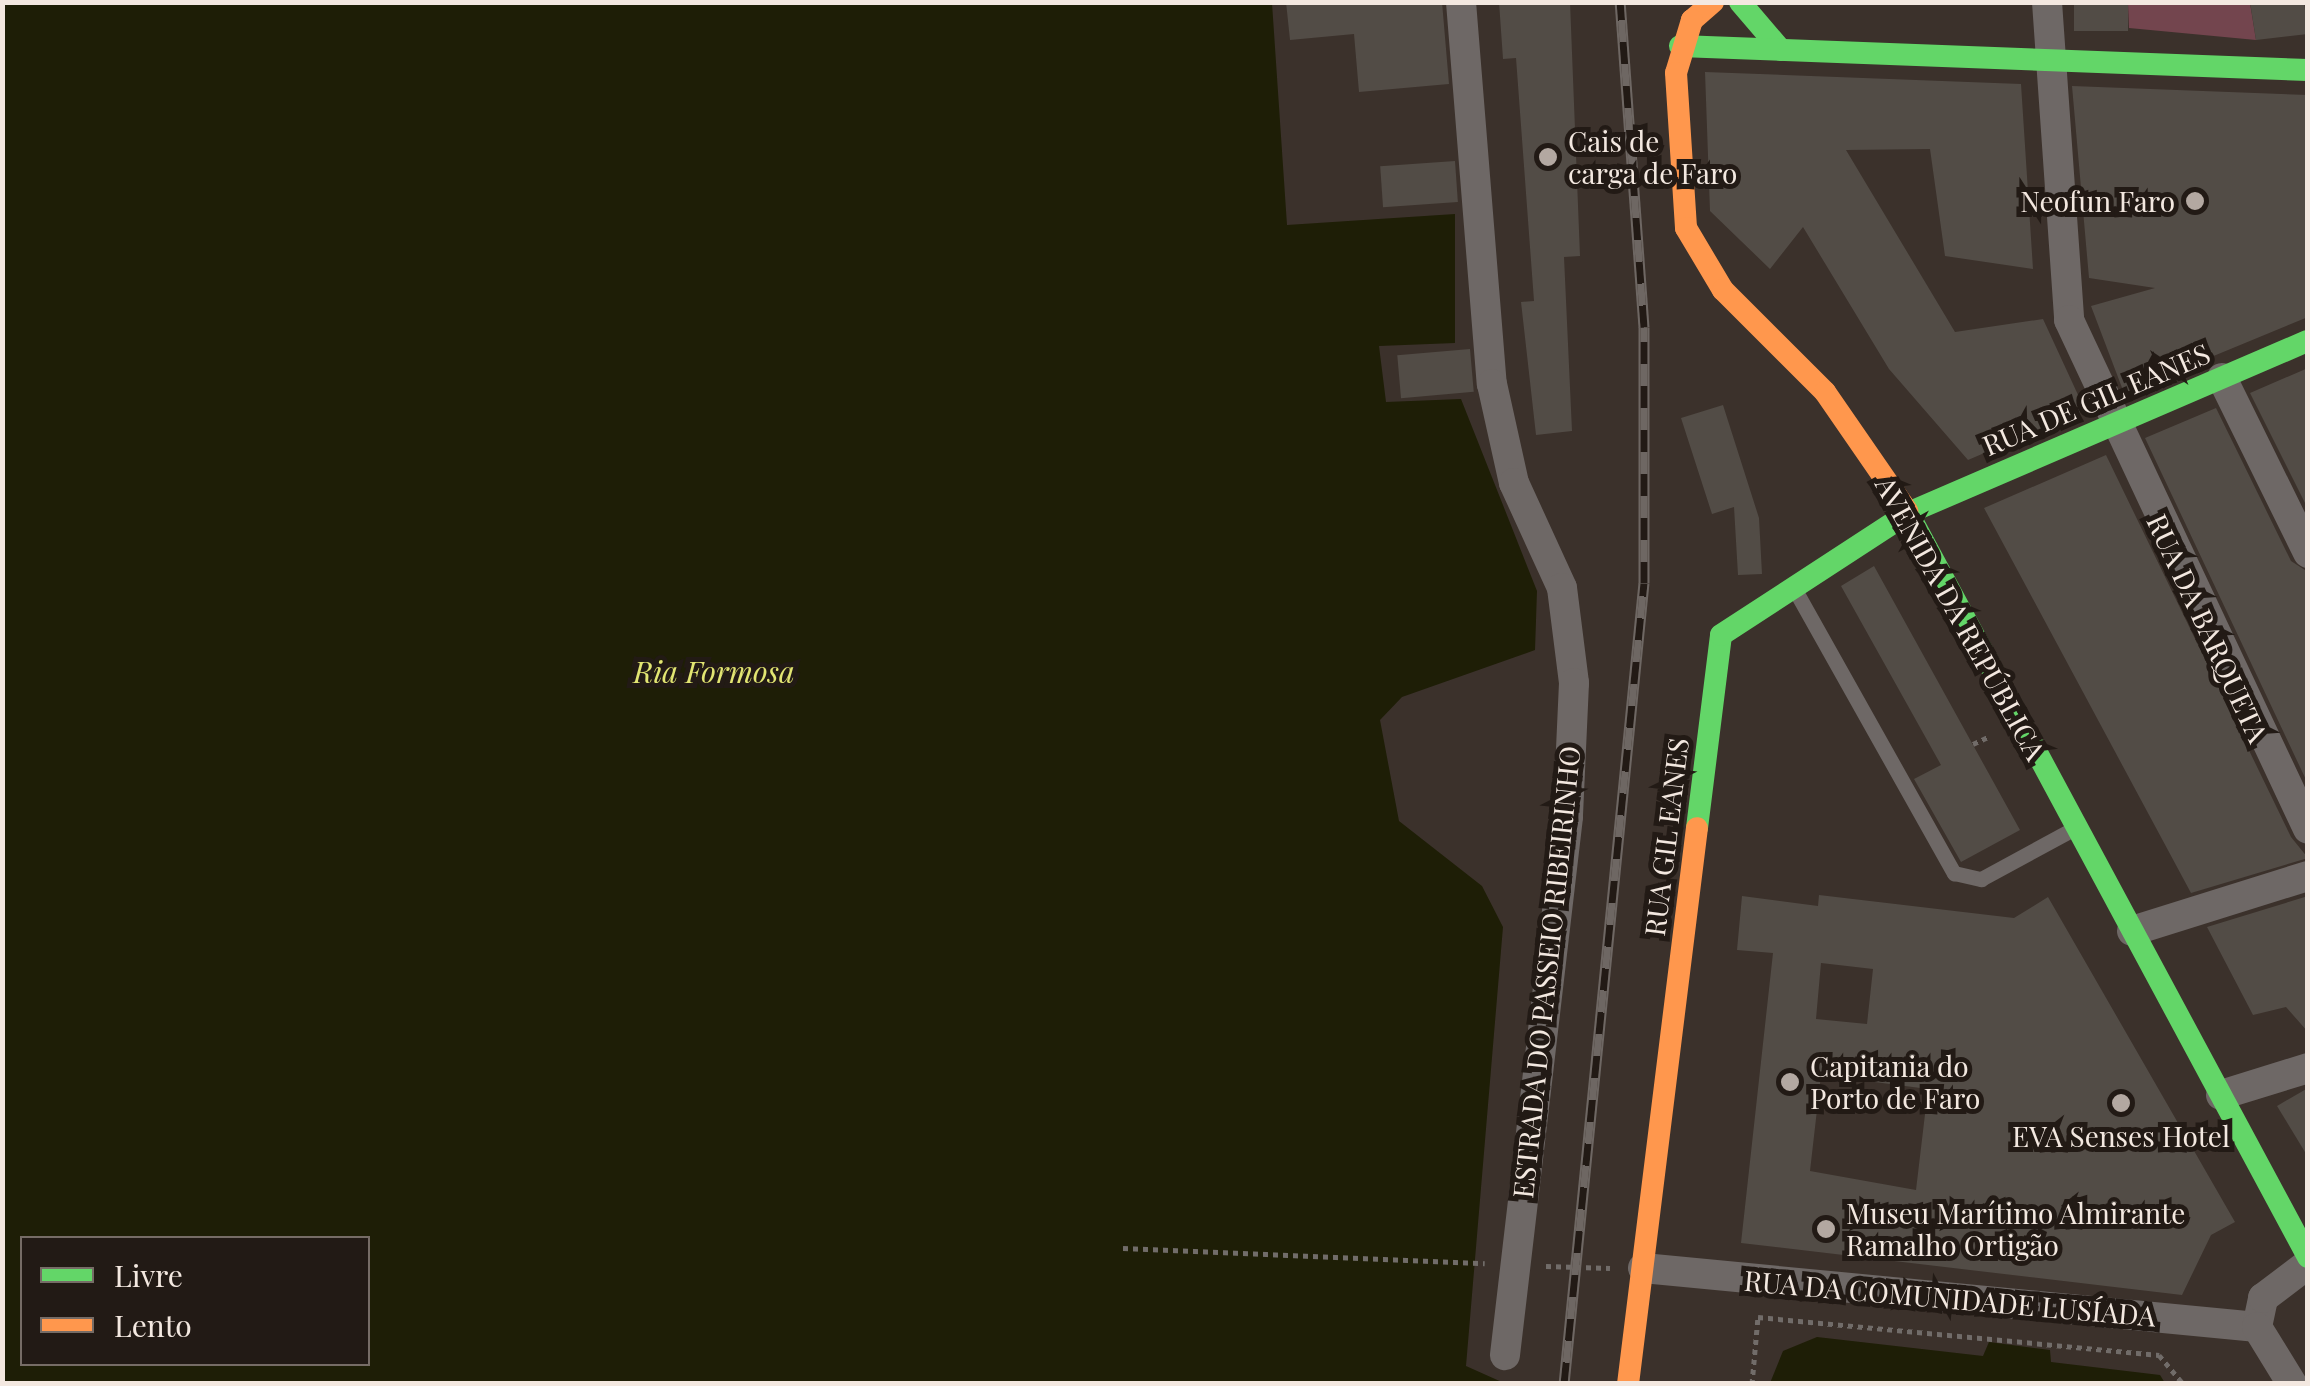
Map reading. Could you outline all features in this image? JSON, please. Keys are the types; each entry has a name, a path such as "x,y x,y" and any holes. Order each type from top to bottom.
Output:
{"street":[{"name":"ESTRADA DO PASSEIO RIBEIRINHO","path":"1462,2 1492,384 1514,484 1562,588 1574,683 1568,817 1506,1355"},
{"path":"1680,46 1713,2"},
{"path":"1740,2 1782,50"},
{"path":"1777,2 1782,50"},
{"name":"RUA DA BARQUETA","path":"2046,2 2069,320 2112,425 2308,828"},
{"path":"1680,46 2308,70"},
{"name":"AVENIDA DA REPÚBLICA","path":"1680,46 1686,228 1723,290 1825,392 1908,513 2308,1260"},
{"name":"RUA DE GIL EANES","path":"1908,513 2308,341"},
{"path":"2222,378 2308,553"},
{"name":"RUA GIL EANES","path":"1628,1384 1721,635 1908,513"},
{"path":"2132,931 2308,876"},
{"path":"2221,1095 2308,1068"},
{"path":"2292,1384 2257,1326 2263,1298 2308,1260"},
{"name":"RUA DA COMUNIDADE LUSÍADA","path":"1643,1268 2257,1326"}],"lane":[{"path":"1794,588 1954,873 1981,879 2077,828"}],"path":[{"path":"1123,1248 1643,1268"},
{"path":"1752,1384 1758,1318 2158,1355 2182,1384"}],"shaded area":[{"path":"2128,3 2250,3 2256,40 2129,28"}],"water":[{"name":"Ria Formosa","path":"3,2 1272,3 1287,225 1455,214 1455,343 1379,346 1386,402 1461,399 1537,591 1535,650 1402,697 1380,720 1399,821 1482,886 1503,927 1466,1366 1504,1383 3,1383"},
{"path":"1817,1337 1983,1356 1989,1342 2050,1350 2051,1362 2160,1375 2165,1383 1770,1383 1783,1351"}],"building":[{"path":"1286,2 1442,2 1449,84 1359,92 1354,34 1290,40"},
{"path":"1499,2 1570,2 1580,256 1564,257 1572,431 1536,435 1521,302 1534,301 1516,58 1503,59"},
{"path":"2074,2 2128,2 2128,31 2074,31"},
{"path":"2250,2 2304,2 2308,34 2256,40"},
{"path":"1705,72 2021,84 2033,269 1945,256 1930,149 1846,150 1955,332 2043,319 2085,410 1968,460 1889,369 1803,227 1770,269 1710,211"},
{"name":"Neofun Faro","path":"2072,86 2308,95 2308,317 2124,393 2091,306 2155,288 2089,278"},
{"path":"1455,161 1458,202 1383,207 1380,166"},
{"path":"1470,349 1474,392 1401,398 1397,355"},
{"path":"2308,368 2308,509 2250,393"},
{"path":"1723,405 1759,518 1762,574 1738,575 1734,507 1712,514 1681,418"},
{"path":"2216,408 2291,561 2308,572 2308,784 2145,438"},
{"path":"2106,455 2291,837 2308,858 2191,893 1984,508"},
{"path":"1874,566 2020,830 1961,862 1914,779 1941,765 1841,586"},
{"path":"1819,895 2014,918 2048,897 2235,1222 2211,1235 2182,1295 1741,1243 1773,953 1737,950 1742,896 1818,906","holes":["1821,963 1873,969 1867,1024 1816,1019","1821,1075 1928,1089 1916,1190 1810,1171"]},
{"path":"2308,896 2308,1032 2286,1007 2253,1015 2207,927"},
{"path":"2308,1088 2308,1157 2277,1106"}],"railway":[{"path":"1564,1384 1644,583 1644,327 1620,2"}],"traffic: fast":[{"path":"1740,2 1781,50"},
{"path":"1680,46 2308,70"},
{"path":"1697,828 1721,635 1908,513 2308,341"},
{"path":"1907,511 2308,1257"}],"traffic: slow":[{"path":"1713,2 1692,20 1676,73 1686,228 1723,290 1825,392 1907,511"},
{"path":"1628,1384 1697,828"}],"place":[{"name":"Cais de carga de Faro","path":"1548,157"},
{"name":"Neofun Faro","path":"2195,201"},
{"name":"Capitania do Porto de Faro","path":"1790,1082"},
{"name":"EVA Senses Hotel","path":"2121,1103"},
{"name":"Museu Marítimo Almirante Ramalho Ortigão","path":"1826,1229"}]}
